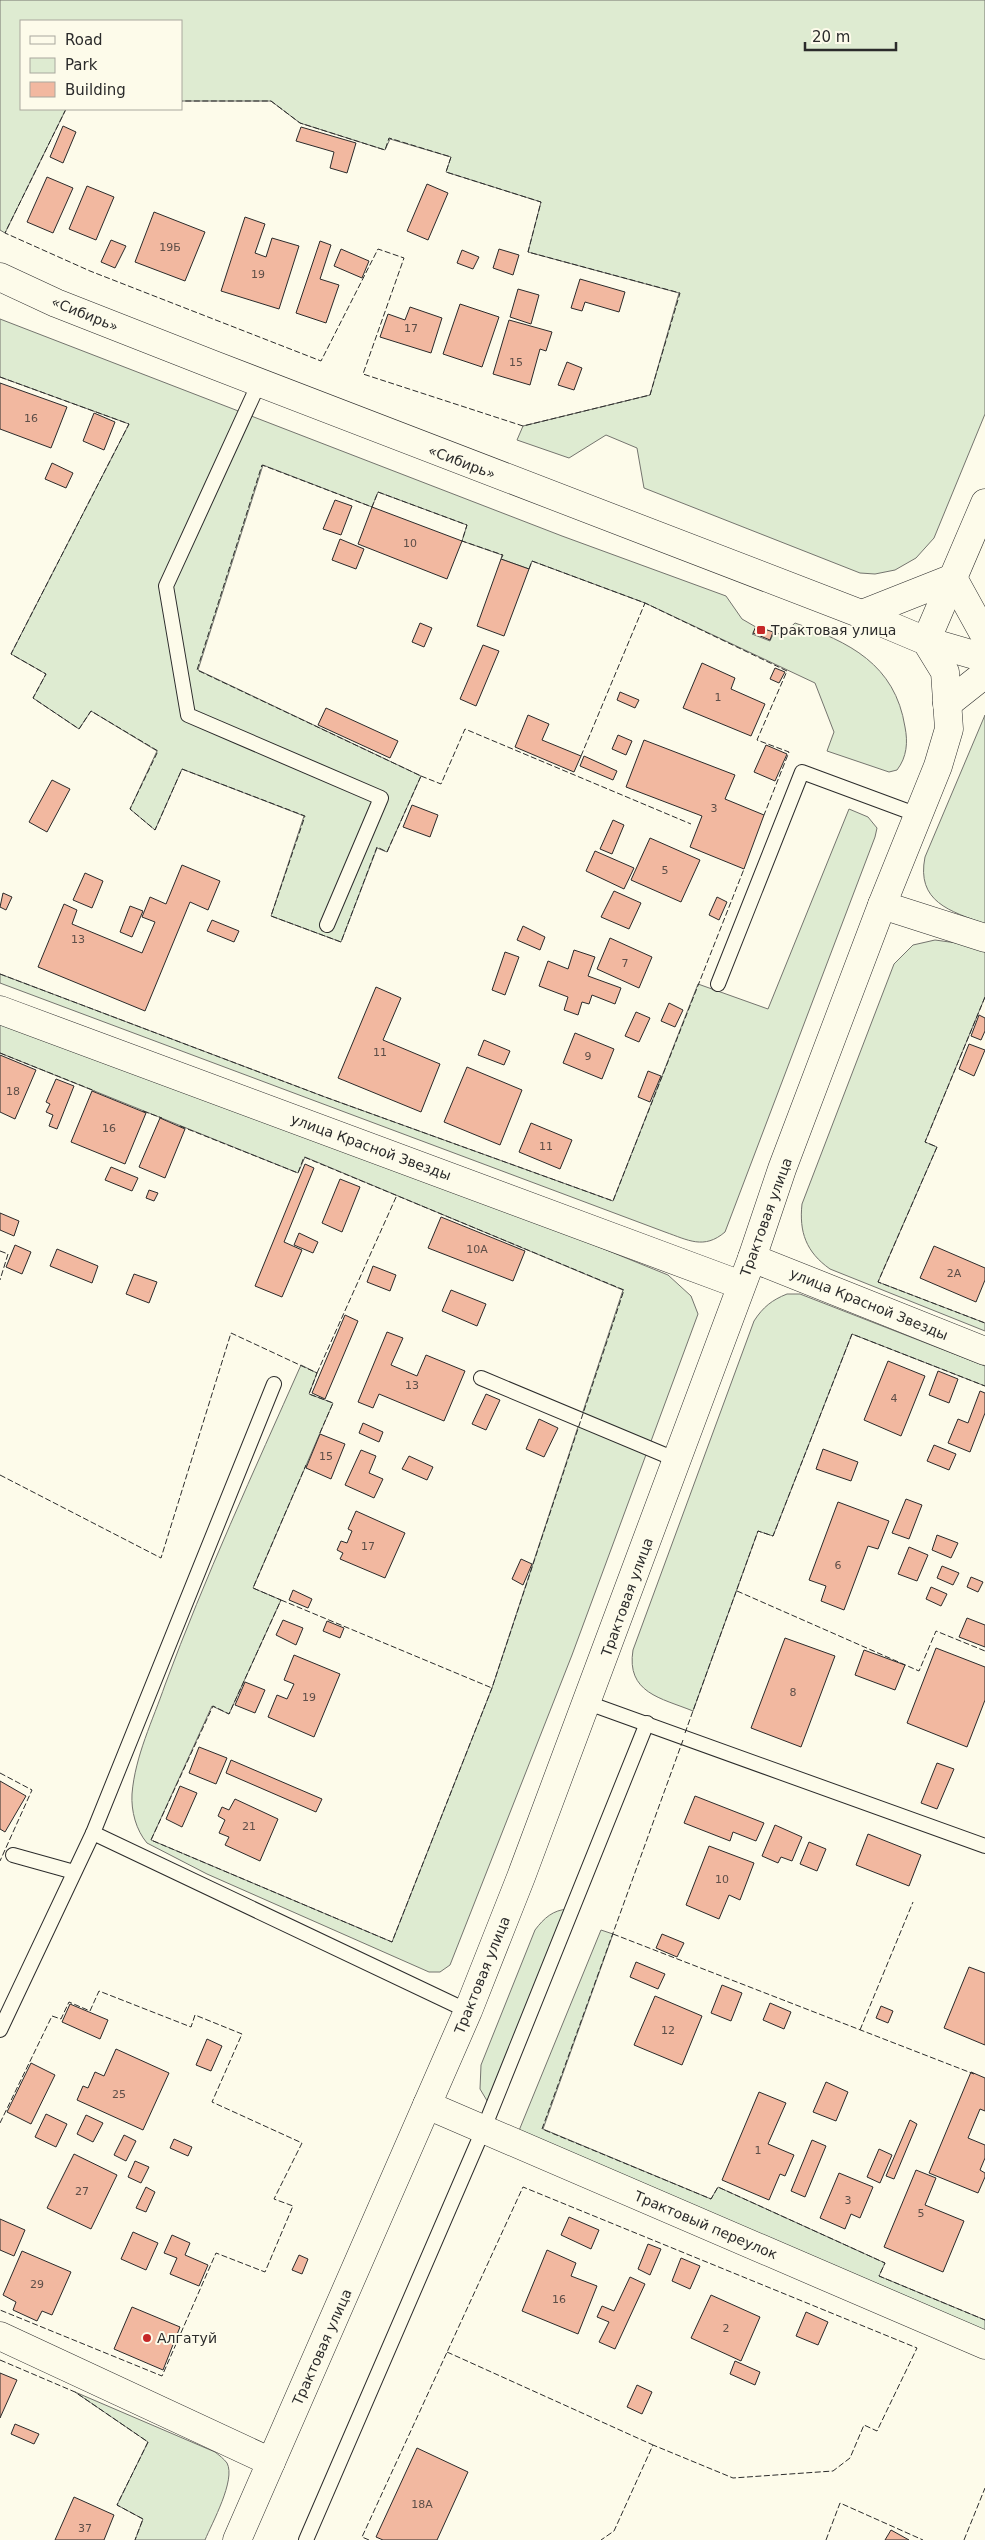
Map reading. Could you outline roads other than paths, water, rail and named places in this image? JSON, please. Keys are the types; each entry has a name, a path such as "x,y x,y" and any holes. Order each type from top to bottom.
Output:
{"main road":[{"name":"«Сибирь»","path":"0,277 56,303 259,383 862,614 926,641 985,658"},
{"path":"926,641 985,503"},
{"path":"862,614 953,578"},
{"path":"953,578 985,636"},
{"name":"Трактовая улица","path":"237,2540 468,2011 588,1703 752,1258 782,1169 882,905 938,766 949,729 945,672 926,641"},
{"path":"947,704 985,674"},
{"path":"882,905 985,938"},
{"name":"улица Красной Звезды","path":"0,1010 741,1285"},
{"name":"улица Красной Звезды","path":"752,1258 985,1351"},
{"name":"Трактовый переулок","path":"427,2105 985,2345"},
{"path":"0,2336 271,2462"}],"lane":[{"path":"259,383 166,586 188,715 381,798 327,925"},
{"path":"718,984 802,772 918,815"},
{"path":"481,1378 677,1460"},
{"path":"0,2030 93,1833 274,1384"},
{"path":"588,1703 985,1846"},
{"path":"306,2540 484,2128 647,1723"},
{"path":"93,1833 468,2011"},
{"path":"13,1854 74,1872"}],"place":[{"name":"Трактовая улица","path":"761,630"},
{"name":"Алгатуй","path":"147,2338"}]}
